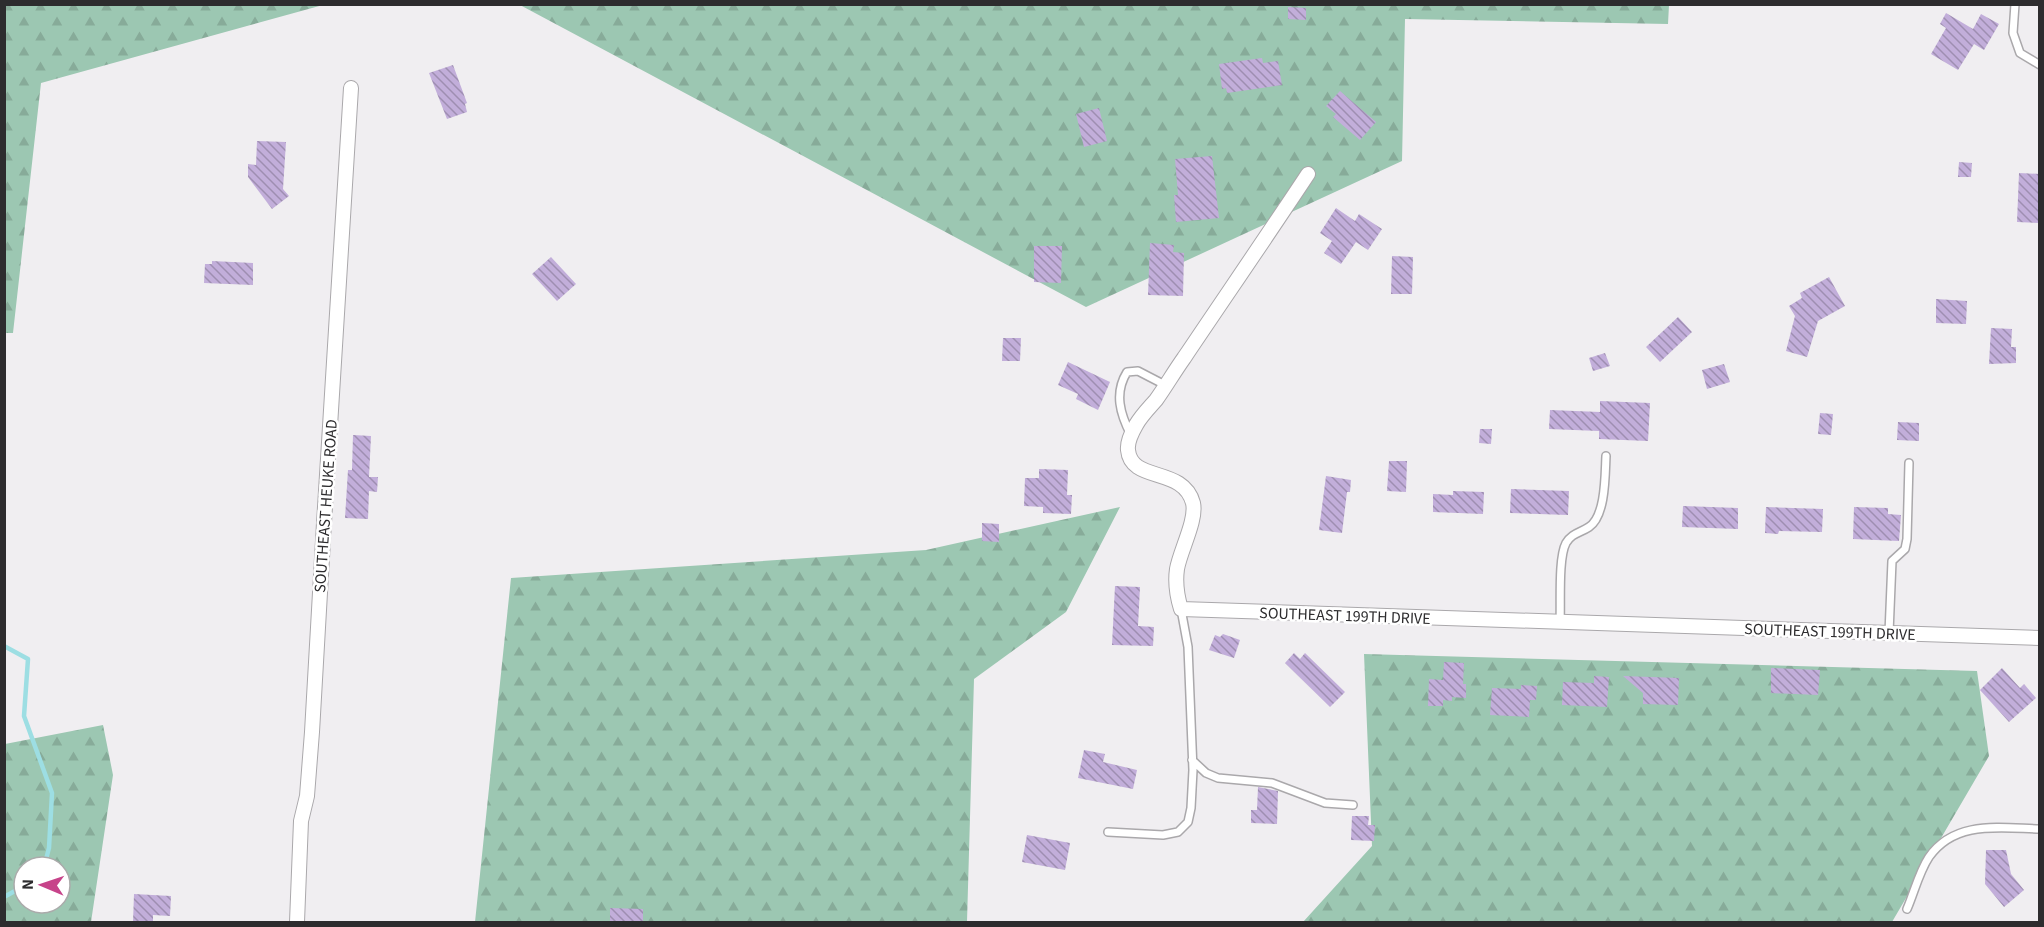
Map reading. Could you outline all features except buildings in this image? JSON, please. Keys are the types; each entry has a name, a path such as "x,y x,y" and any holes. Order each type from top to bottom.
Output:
{"street":[{"name":"SOUTHEAST HEUKE ROAD","path":"297,922 301,821 307,796 312,732 351,88"},
{"path":"1181,609 1176,583 1177,569 1194,506 1189,493 1178,482 1144,471 1131,462 1127,448 1138,422 1166,385 1308,174"},
{"name":"SOUTHEAST 199TH DRIVE","path":"1181,609 2040,638"}],"lane":[{"path":"2014,4 2013,33 2020,53 2040,65"},
{"path":"1131,435 1120,404 1120,384 1127,372 1138,371 1166,385"},
{"path":"1560,622 1562,553 1566,542 1573,534 1589,527 1594,522 1604,489 1606,456"},
{"path":"1888,633 1892,561 1905,549 1907,539 1909,463"},
{"path":"1108,832 1163,835 1178,832 1188,822 1191,808 1192,760 1188,647 1181,609"},
{"path":"1192,760 1206,773 1218,778 1272,783 1325,803 1353,805"},
{"path":"1907,909 1928,858 1946,839 1975,828 2040,829"}],"green space":[{"path":"4,5 323,5 41,83 13,333 4,333"},
{"path":"520,5 1669,5 1668,24 1405,19 1402,161 1086,307"},
{"path":"1120,507 1066,612 974,679 967,922 475,922 511,578 926,550"},
{"path":"1364,654 1977,671 1989,756 1892,922 1303,922 1372,846"},
{"path":"103,725 113,775 91,922 5,922 5,744"}],"waterway":[{"path":"4,646 28,659 24,716 52,793 47,855"},
{"path":"4,897 12,893"}]}
